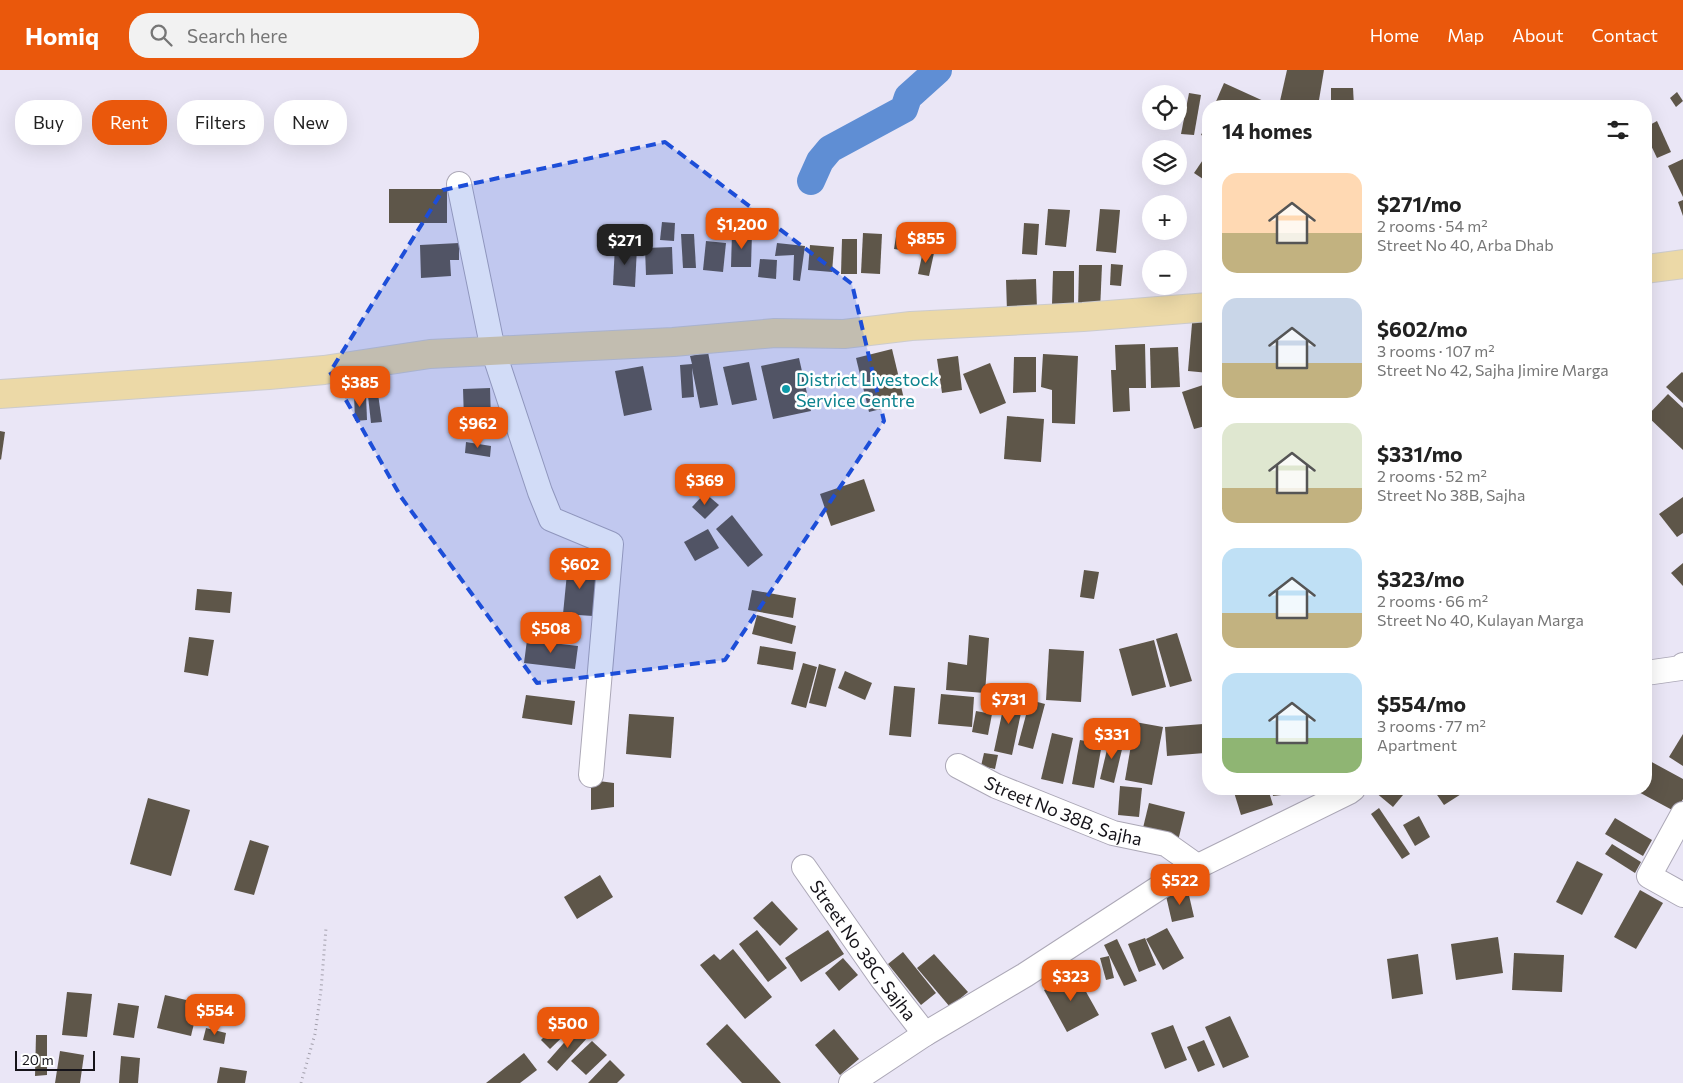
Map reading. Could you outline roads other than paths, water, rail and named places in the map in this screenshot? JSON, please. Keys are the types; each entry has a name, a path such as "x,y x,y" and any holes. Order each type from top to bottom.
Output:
{"main road":[{"path":"1652,268 1683,264"},
{"path":"0,394 324,370 430,354 673,342 775,333 844,334 911,326 1083,317 1202,308"}],"street":[{"path":"459,184 493,350 540,492 551,519 611,544 592,775"},
{"path":"1652,672 1681,668 1683,666"},
{"name":"Street No 38B, Sajha","path":"958,766 996,786 1113,833 1166,844 1196,866"},
{"path":"851,1083 925,1034 1025,975 1174,878 1343,795"},
{"path":"1683,814 1649,876 1683,895"},
{"name":"Street No 38C, Sajha","path":"804,867 883,980 925,1034"}],"waterway":[{"path":"811,181 820,161 830,149 904,109 908,97 938,70"}],"place":[{"name":"District Livestock Service Centre","path":"786,389"}]}
